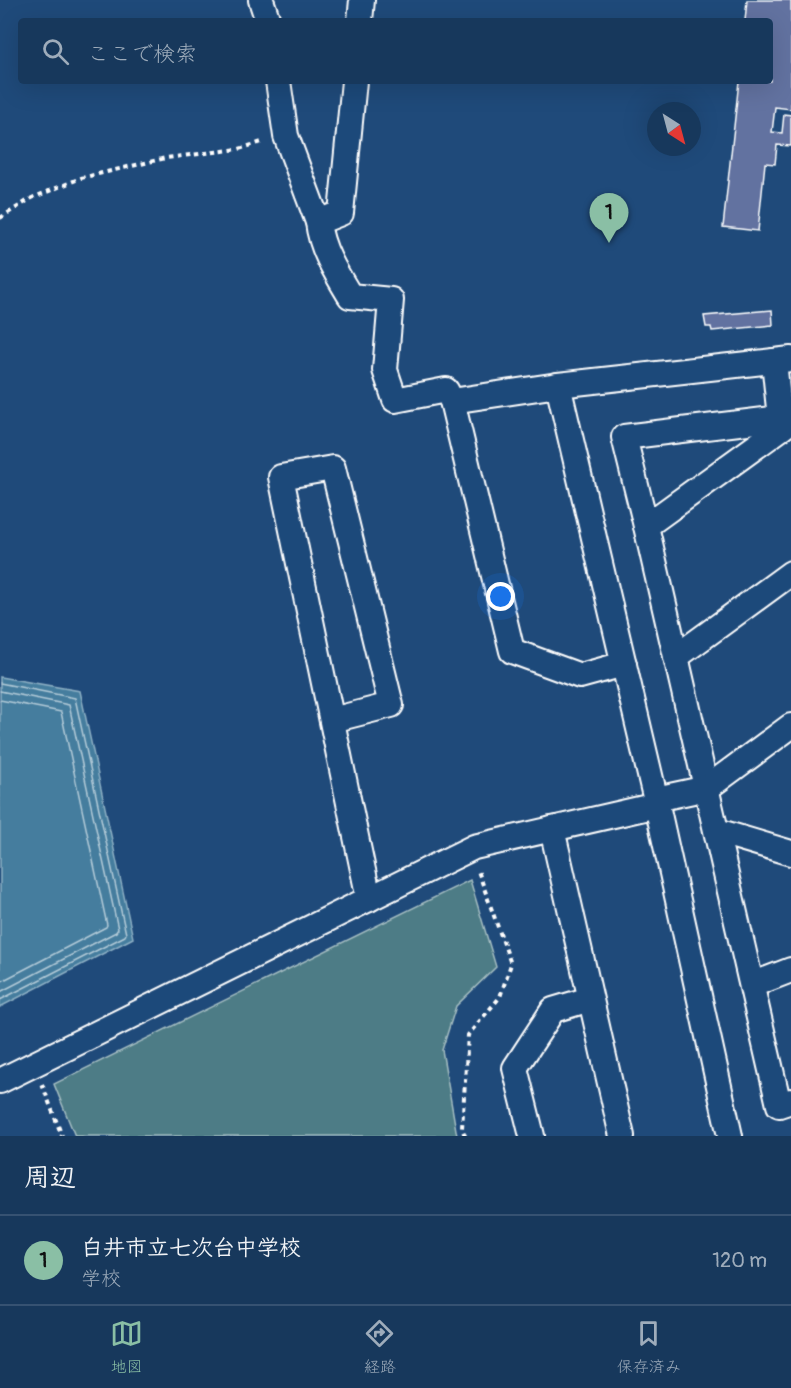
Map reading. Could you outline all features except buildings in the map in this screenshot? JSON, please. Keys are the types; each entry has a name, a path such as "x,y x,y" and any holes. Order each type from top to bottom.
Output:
{"street":[{"path":"261,0 266,18"},
{"path":"360,18 362,0"},
{"path":"278,84 286,135 318,222 320,237 336,272 350,296 391,300 385,369 395,400 446,390 452,400 512,651 580,676 624,664"},
{"path":"318,222 341,213 354,84"},
{"path":"452,400 558,385 782,360 784,422"},
{"path":"558,385 656,802 730,1136"},
{"path":"784,422 624,437 779,1105 791,1101"},
{"path":"646,526 784,422"},
{"path":"332,720 391,705 333,468 281,477 369,899"},
{"path":"676,657 791,573"},
{"path":"0,1081 474,847 707,788 791,726"},
{"path":"552,829 622,1136"},
{"path":"717,831 791,853"},
{"path":"752,985 791,970"},
{"path":"532,1136 515,1068 553,1010 590,999"}],"path":[{"path":"0,218 32,198 81,178 166,158 239,149 286,135"},
{"path":"465,1136 462,1128 468,1035 500,997 511,964 477,867 474,847"}],"green space":[{"path":"470,880 496,967 456,1006 442,1050 457,1136 75,1136 54,1084"}],"water":[{"path":"0,677 80,691 133,938 0,1007"}],"place":[{"name":"白井市立七次台中学校","path":"609,243"}]}
